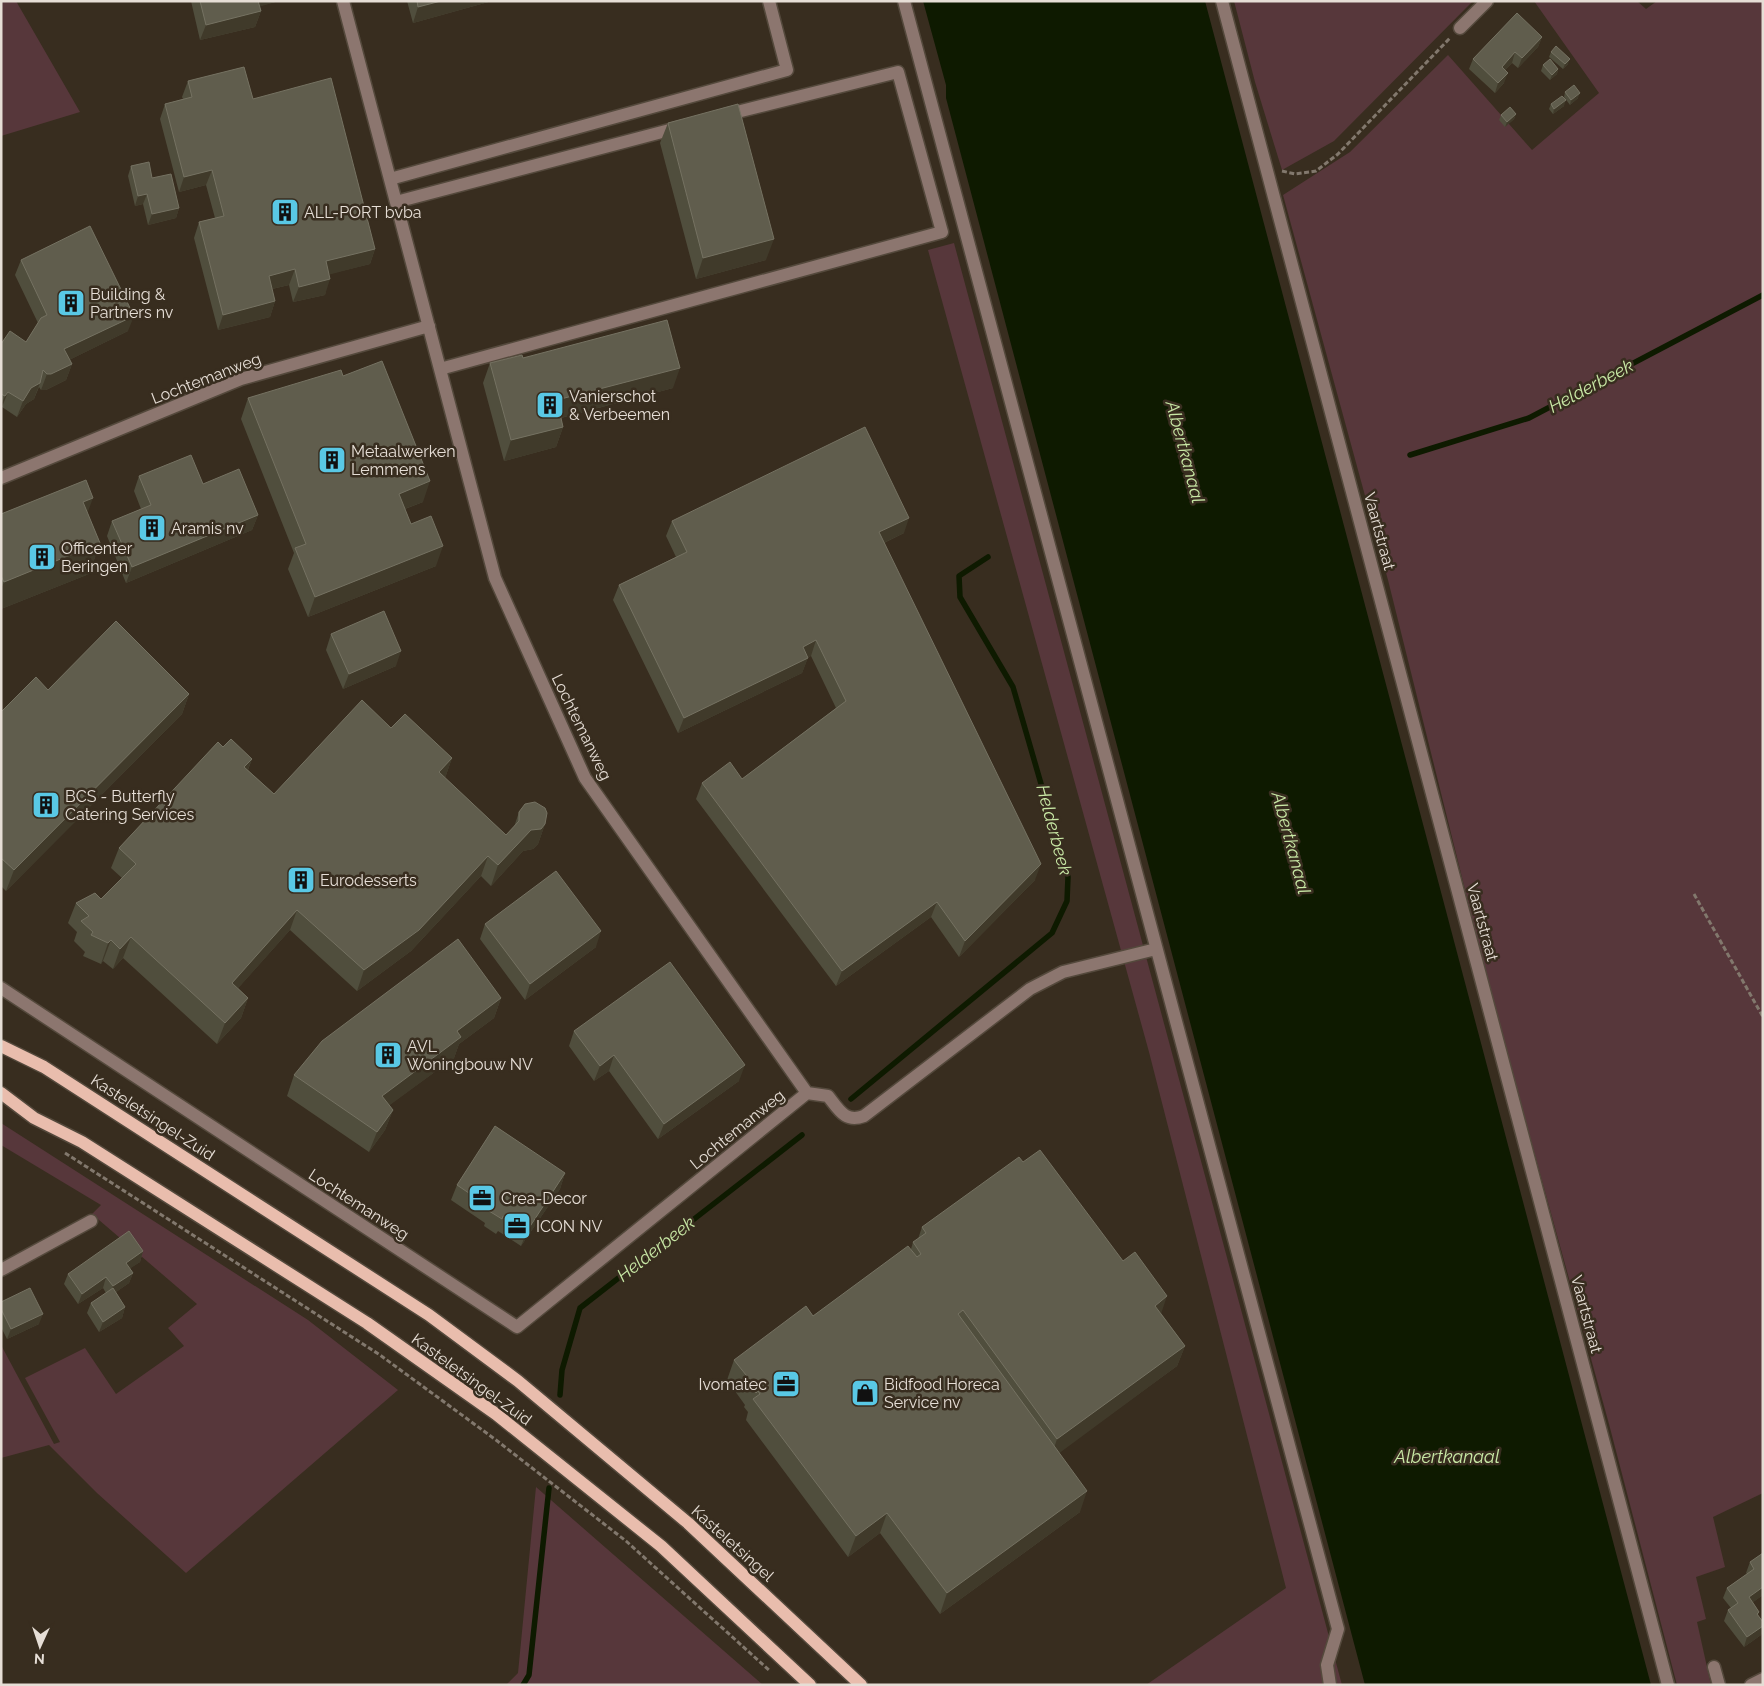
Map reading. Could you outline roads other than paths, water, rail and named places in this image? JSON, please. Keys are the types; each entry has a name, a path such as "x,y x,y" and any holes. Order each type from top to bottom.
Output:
{"main road":[{"name":"Kasteletsingel-Zuid","path":"1,1046 44,1067 429,1315 518,1381 577,1431"},
{"name":"Kasteletsingel-Zuid","path":"1,1093 34,1118 82,1142 367,1323 496,1414 661,1546 810,1685"},
{"name":"Kasteletsingel","path":"577,1431 688,1523 861,1685"}],"street":[{"name":"Lochtemanweg","path":"1,988 517,1327 807,1093 585,778 495,578 343,1"},
{"path":"390,179 787,70 769,1"},
{"path":"904,1 1338,1629 1327,1665 1330,1685"},
{"name":"Vaartstraat","path":"1222,1 1668,1685"},
{"path":"1460,28 1486,1"},
{"path":"440,369 942,232 898,72 712,119"},
{"path":"396,202 695,124"},
{"name":"Lochtemanweg","path":"1,478 241,379 429,326"},
{"path":"807,1093 828,1096 843,1116 854,1119 864,1116 1030,989 1063,972 1156,949"},
{"path":"1,1270 90,1221"},
{"path":"1714,1667 1719,1685"},
{"path":"1751,1685 1763,1679"}],"water":[{"name":"Albertkanaal","path":"923,1 1205,1 1651,1685 1365,1685 946,98 946,85"}],"waterway":[{"name":"Helderbeek","path":"1410,455 1529,418 1763,295"},
{"name":"Helderbeek","path":"851,1099 1052,933 1067,901 1068,877 1013,687 960,597 959,576 988,557"},
{"name":"Helderbeek","path":"560,1395 562,1370 580,1308 802,1135"},
{"name":"Helderbeek","path":"523,1685 529,1675 549,1488"}],"place":[{"name":"ALL-PORT bvba","path":"285,212"},
{"name":"Building & Partners nv","path":"71,303"},
{"name":"Vanierschot & Verbeemen","path":"550,405"},
{"name":"Metaalwerken Lemmens","path":"332,460"},
{"name":"Aramis nv","path":"152,528"},
{"name":"Officenter Beringen","path":"42,557"},
{"name":"BCS - Butterfly Catering Services","path":"46,805"},
{"name":"Eurodesserts","path":"301,880"},
{"name":"AVL Woningbouw NV","path":"388,1055"},
{"name":"Crea-Decor","path":"482,1198"},
{"name":"ICON NV","path":"517,1226"},
{"name":"Ivomatec","path":"786,1384"},
{"name":"Bidfood Horeca Service nv","path":"865,1393"}]}
